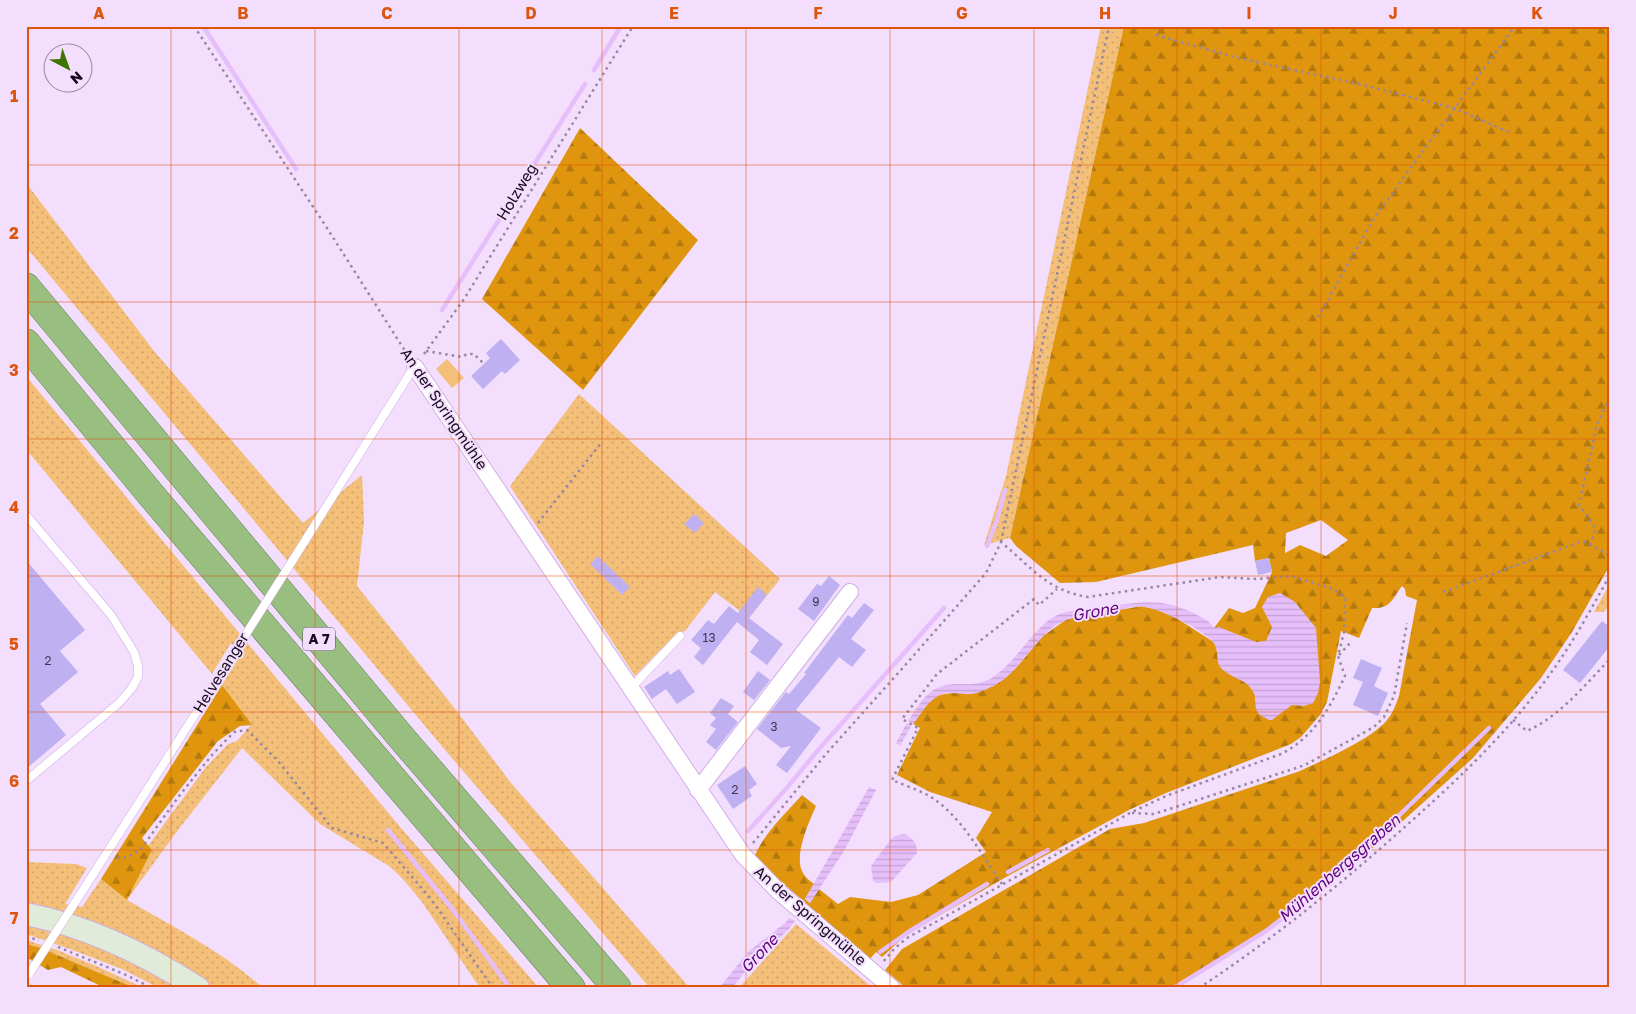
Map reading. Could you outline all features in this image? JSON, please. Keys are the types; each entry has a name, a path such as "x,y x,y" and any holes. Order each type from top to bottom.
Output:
{"highway":[{"name":"A 7","path":"26,287 400,736 617,988"},
{"name":"A 7","path":"26,343 570,988"}],"main road":[{"path":"26,914 54,920 113,943 170,970 198,988"}],"street":[{"name":"An der Springmühle","path":"414,367 743,855 779,892 892,988"},
{"path":"698,790 850,592"}],"lane":[{"name":"Helvesanger","path":"28,976 414,367"},
{"path":"26,515 111,616 134,652 138,666 138,677 123,699 26,781"},
{"path":"631,688 680,636"}],"path":[{"name":"An der Springmühle","path":"194,26 327,228 414,367"},
{"name":"Holzweg","path":"414,367 464,299 633,26"},
{"path":"743,855 826,754 986,573 1001,542 1109,26"},
{"path":"1318,317 1374,218 1515,26"},
{"path":"1156,35 1238,58 1359,84 1454,108 1511,133"},
{"path":"426,351 462,356 474,354 484,364"},
{"path":"1590,545 1596,529 1579,505 1596,424 1610,397"},
{"path":"528,536 601,443"},
{"path":"1443,592 1583,541 1610,555"},
{"path":"875,973 894,949 907,938 1130,813 1166,796 1292,749 1309,735 1330,707 1345,676 1338,656 1344,632 1345,597 1333,589 1291,576 1256,579 1220,577 1088,597 1071,594 1058,588 1036,573 1001,542"},
{"path":"1199,988 1274,936 1370,858 1475,762 1545,681 1580,628 1610,575"},
{"path":"1002,884 966,830 949,812 931,797 892,780 918,728 902,719 938,674 1034,599 1039,605 1058,588"},
{"path":"1130,813 1154,814 1287,771 1374,727 1384,717 1394,696 1407,623"},
{"path":"1338,656 1351,642"},
{"path":"1513,720 1526,731 1538,726 1575,696 1610,659"},
{"path":"103,858 128,857 141,849 179,796 212,755 234,732 247,730 278,761 332,828 383,843 431,899 493,988"},
{"path":"26,937 40,940"},
{"path":"56,946 124,974 152,988"}],"shaded area":[{"path":"1101,26 1124,26 1010,538 984,545 1006,476"},
{"path":"26,183 154,351 303,523 362,475 364,522 357,586 456,710 511,783 690,988 650,988 445,750 26,247"},
{"path":"447,359 464,378 452,388 436,369"},
{"path":"26,376 395,821 539,988 480,988 422,902 402,878 389,866 320,824 242,748 178,830 127,900 152,850 148,846 206,767 228,744 237,741 251,725 222,685 241,654 231,643 212,674 26,449"},
{"path":"579,394 780,579 749,618 715,592 685,631 677,633 635,676 510,486"},
{"path":"1610,583 1610,604 1604,612 1594,612"},
{"path":"26,862 76,864 87,868 65,904 82,907 101,879 127,900 215,951 263,988 213,988 202,980 26,905"},
{"path":"26,923 82,940 135,962 179,988 159,988 122,969 26,934"},
{"path":"796,924 873,988 739,988"},
{"path":"26,940 57,950 144,988 135,988 38,947 26,944"}],"green space":[{"path":"1124,26 1610,26 1610,565 1572,632 1541,678 1473,758 1366,854 1266,931 1175,988 906,988 885,970 902,949 1110,829 1144,823 1300,771 1359,742 1380,727 1389,717 1399,696 1417,600 1406,596 1405,589 1402,586 1387,605 1372,608 1359,638 1341,631 1327,702 1320,715 1301,737 1291,744 1166,793 1129,810 1006,877 906,935 882,957 876,952 870,959 754,858 769,832 802,795 816,806 806,830 801,849 800,866 805,876 814,884 805,899 810,903 819,889 838,904 850,897 891,902 918,895 986,852 976,838 992,812 930,792 897,775 920,728 913,724 929,702 939,695 994,686 1016,668 1043,636 1067,619 1142,606 1158,610 1178,619 1212,641 1214,628 1229,608 1243,613 1255,608 1272,572 1269,558 1255,561 1253,545 1096,582 1060,583 1016,546 1010,538","holes":["1321,520 1348,540 1326,556 1300,545 1285,553 1286,533"]},
{"path":"580,128 698,240 583,390 482,299"},
{"path":"222,685 252,725 240,726 218,741 142,838 152,850 127,900 101,879"},
{"path":"26,944 38,947 135,988 105,988 61,967 48,970 26,957"}],"water":[{"name":"Grone","path":"1280,593 1295,602 1316,628 1320,682 1318,693 1313,703 1304,706 1292,705 1272,720 1258,713 1254,692 1249,686 1221,668 1214,644 1206,636 1170,615 1151,609 1132,607 1069,619 1056,625 1035,645 1017,667 1000,682 972,694 942,694 931,701 913,724 908,721 923,699 934,689 950,684 979,683 999,673 1041,627 1060,614 1134,603 1157,602 1180,607 1202,617 1214,628 1219,627 1256,642 1266,641 1272,627 1262,607 1268,597"},
{"path":"907,723 911,726 900,746 896,743"},
{"path":"869,787 876,790 844,851 810,903 805,899"},
{"path":"904,834 914,841 917,853 891,882 876,883 873,881 871,866 891,839"},
{"name":"Grone","path":"789,918 795,921 789,929 748,968 732,988 719,988 749,951"}],"building":[{"path":"501,339 520,360 505,374 502,371 483,389 471,376 490,358 486,353"},
{"path":"694,514 704,523 695,533 684,524"},
{"path":"598,556 630,587 622,595 590,564"},
{"path":"1269,558 1272,572 1258,575 1255,561"},
{"path":"26,560 85,630 60,651 78,672 40,704 66,735 26,769"},
{"path":"829,576 840,585 814,621 798,609 817,584 821,586"},
{"path":"758,587 767,595 749,618 783,644 767,665 750,652 759,640 737,622 703,665 694,657 701,648 691,640 708,620 714,624 729,606 738,613"},
{"path":"864,603 874,610 851,639 866,650 852,667 839,657 796,710 821,728 787,773 776,765 791,746 781,748 757,729 786,692 789,694 806,674 804,673 848,615 852,618"},
{"path":"1602,621 1610,627 1610,646 1580,683 1563,670"},
{"path":"1361,659 1382,668 1374,686 1388,693 1378,716 1353,705 1363,682 1353,678"},
{"path":"679,669 695,692 677,704 666,689 652,699 644,687 668,671 670,675"},
{"path":"758,671 770,680 754,700 743,692"},
{"path":"721,698 734,706 728,714 738,722 716,750 706,742 716,729 710,725 716,718 710,713"},
{"path":"745,766 757,784 749,790 752,796 733,809 717,785"}],"waterway":[{"path":"203,26 296,169"},
{"path":"594,70 621,26"},
{"path":"442,310 585,84"},
{"path":"987,546 997,520 1005,490"},
{"path":"748,831 944,608"},
{"name":"Mühlenbergsgraben","path":"1174,988 1266,931 1297,907 1385,829 1489,728"},
{"path":"388,830 450,906 510,988"},
{"path":"1008,872 1048,850"},
{"path":"880,952 910,931 987,884"}]}
